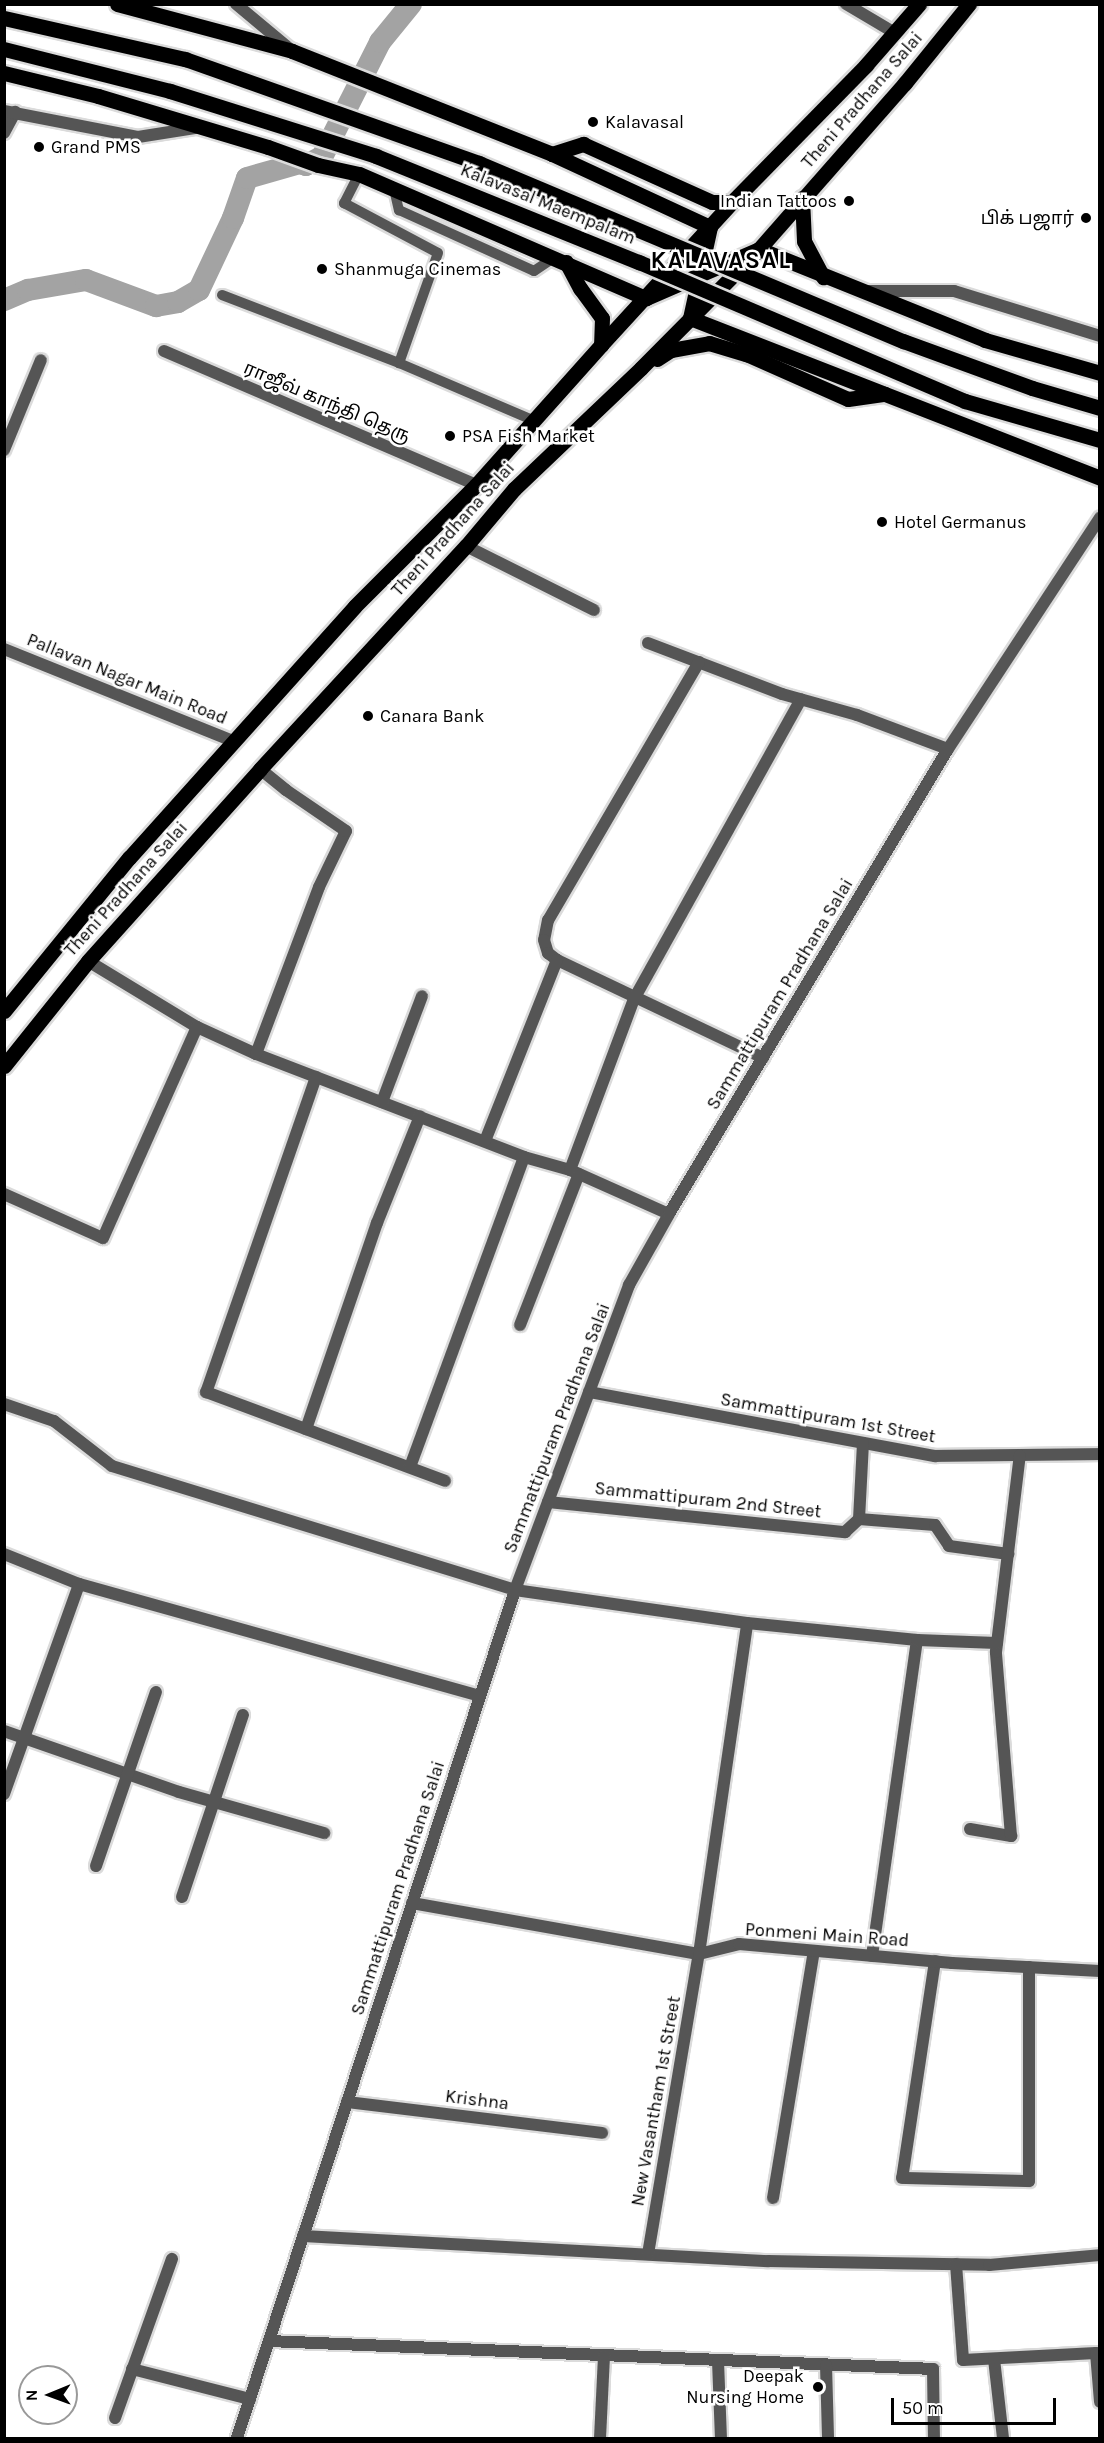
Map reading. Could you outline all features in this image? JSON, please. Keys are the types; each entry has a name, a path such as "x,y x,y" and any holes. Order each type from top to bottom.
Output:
{"main road":[{"path":"117,4 292,51 378,83 552,154 710,227 690,318 1100,478"},
{"name":"Theni Pradhana Salai","path":"4,1011 129,858 355,606 476,485 732,202 895,33 918,4"},
{"name":"Theni Pradhana Salai","path":"4,1066 88,961 260,768 466,546 514,489 641,368 759,249 905,83 969,4"},
{"name":"Kalavasal Maempalam","path":"4,18 185,59 468,159 903,341 1032,388 1100,408"},
{"name":"Kalavasal Maempalam","path":"4,49 170,91 376,156 639,262 965,401 1100,440"},
{"path":"4,73 98,96 268,147 318,165 359,174 646,298 759,249 823,277 985,340 1100,374"},
{"path":"552,154 583,144 712,202 732,202"},
{"path":"802,198 804,241 823,277"},
{"path":"560,259 602,318 601,345"},
{"path":"641,368 671,350 709,343 746,354 848,399 888,394"}],"street":[{"path":"236,4 292,51"},
{"path":"846,4 895,33"},
{"path":"4,133 10,112 138,137 201,127"},
{"path":"858,291 954,291 1100,336"},
{"name":"ராஜீவ் காந்தி தெரு","path":"164,351 476,485"},
{"path":"4,450 41,360"},
{"name":"Sammattipuram Pradhana Salai","path":"237,2439 515,1590 629,1285 669,1214 948,749 1100,518"},
{"path":"466,546 594,610"},
{"path":"648,643 801,699 857,715 948,749"},
{"name":"Pallavan Nagar Main Road","path":"4,649 235,742"},
{"path":"699,662 548,920 544,940 548,953 557,960 634,999 763,1058"},
{"path":"520,1325 634,999 801,699"},
{"path":"256,1054 319,887 346,831 286,790 260,768"},
{"path":"485,1141 557,960"},
{"path":"88,961 197,1027 256,1054 524,1157 574,1172 669,1214"},
{"path":"382,1102 422,996"},
{"path":"4,1194 103,1238 197,1027"},
{"path":"316,1077 206,1392 445,1481"},
{"path":"306,1429 377,1223 420,1116"},
{"path":"410,1467 524,1157"},
{"name":"Sammattipuram 1st Street","path":"589,1392 935,1456 1100,1454"},
{"path":"4,1404 54,1421 112,1466 515,1590 747,1623 917,1640 997,1642"},
{"path":"863,1443 859,1519 935,1525 949,1546 1008,1554"},
{"path":"970,1828 1011,1836 997,1642 1020,1455"},
{"name":"Sammattipuram 2nd Street","path":"548,1502 845,1532 859,1519"},
{"path":"4,1554 79,1584 480,1696"},
{"path":"4,1794 79,1584"},
{"name":"New Vasantham 1st Street","path":"648,2254 699,1954 747,1623"},
{"path":"872,1956 917,1640"},
{"path":"96,1866 156,1692"},
{"path":"182,1897 243,1715"},
{"path":"4,1731 129,1775 324,1833"},
{"name":"Ponmeni Main Road","path":"412,1903 699,1954 739,1944 935,1961 1100,1971"},
{"path":"773,2198 814,1951"},
{"path":"935,1961 902,2178 1029,2181 1029,1968"},
{"name":"Krishna","path":"347,2102 602,2133"},
{"path":"303,2236 768,2261 989,2265 1100,2255"},
{"path":"115,2418 172,2259"},
{"path":"956,2264 963,2360 1098,2353 1100,2402"},
{"path":"269,2341 933,2369 934,2439"},
{"path":"600,2439 604,2356"},
{"path":"994,2358 1003,2439"},
{"path":"718,2361 721,2439"},
{"path":"826,2365 828,2439"},
{"path":"132,2369 250,2399"}],"lane":[{"path":"359,174 344,203 438,253 399,363"},
{"path":"222,295 399,363 535,421"}],"waterway":[{"path":"4,300 28,290 86,280 156,306 178,302 199,290 233,218 247,178 300,163 306,165 322,157 380,42 411,4"}],"place":[{"name":"Kalavasal","path":"593,122"},
{"name":"Grand PMS","path":"39,147"},
{"name":"Indian Tattoos","path":"849,201"},
{"name":"பிக் பஜார்","path":"1086,218"},
{"name":"Shanmuga Cinemas","path":"322,269"},
{"name":"PSA Fish Market","path":"450,436"},
{"name":"Hotel Germanus","path":"882,522"},
{"name":"Canara Bank","path":"368,716"},
{"name":"Deepak Nursing Home","path":"818,2387"}],"district":[{"name":"KALAVASAL","path":"721,261"}]}
